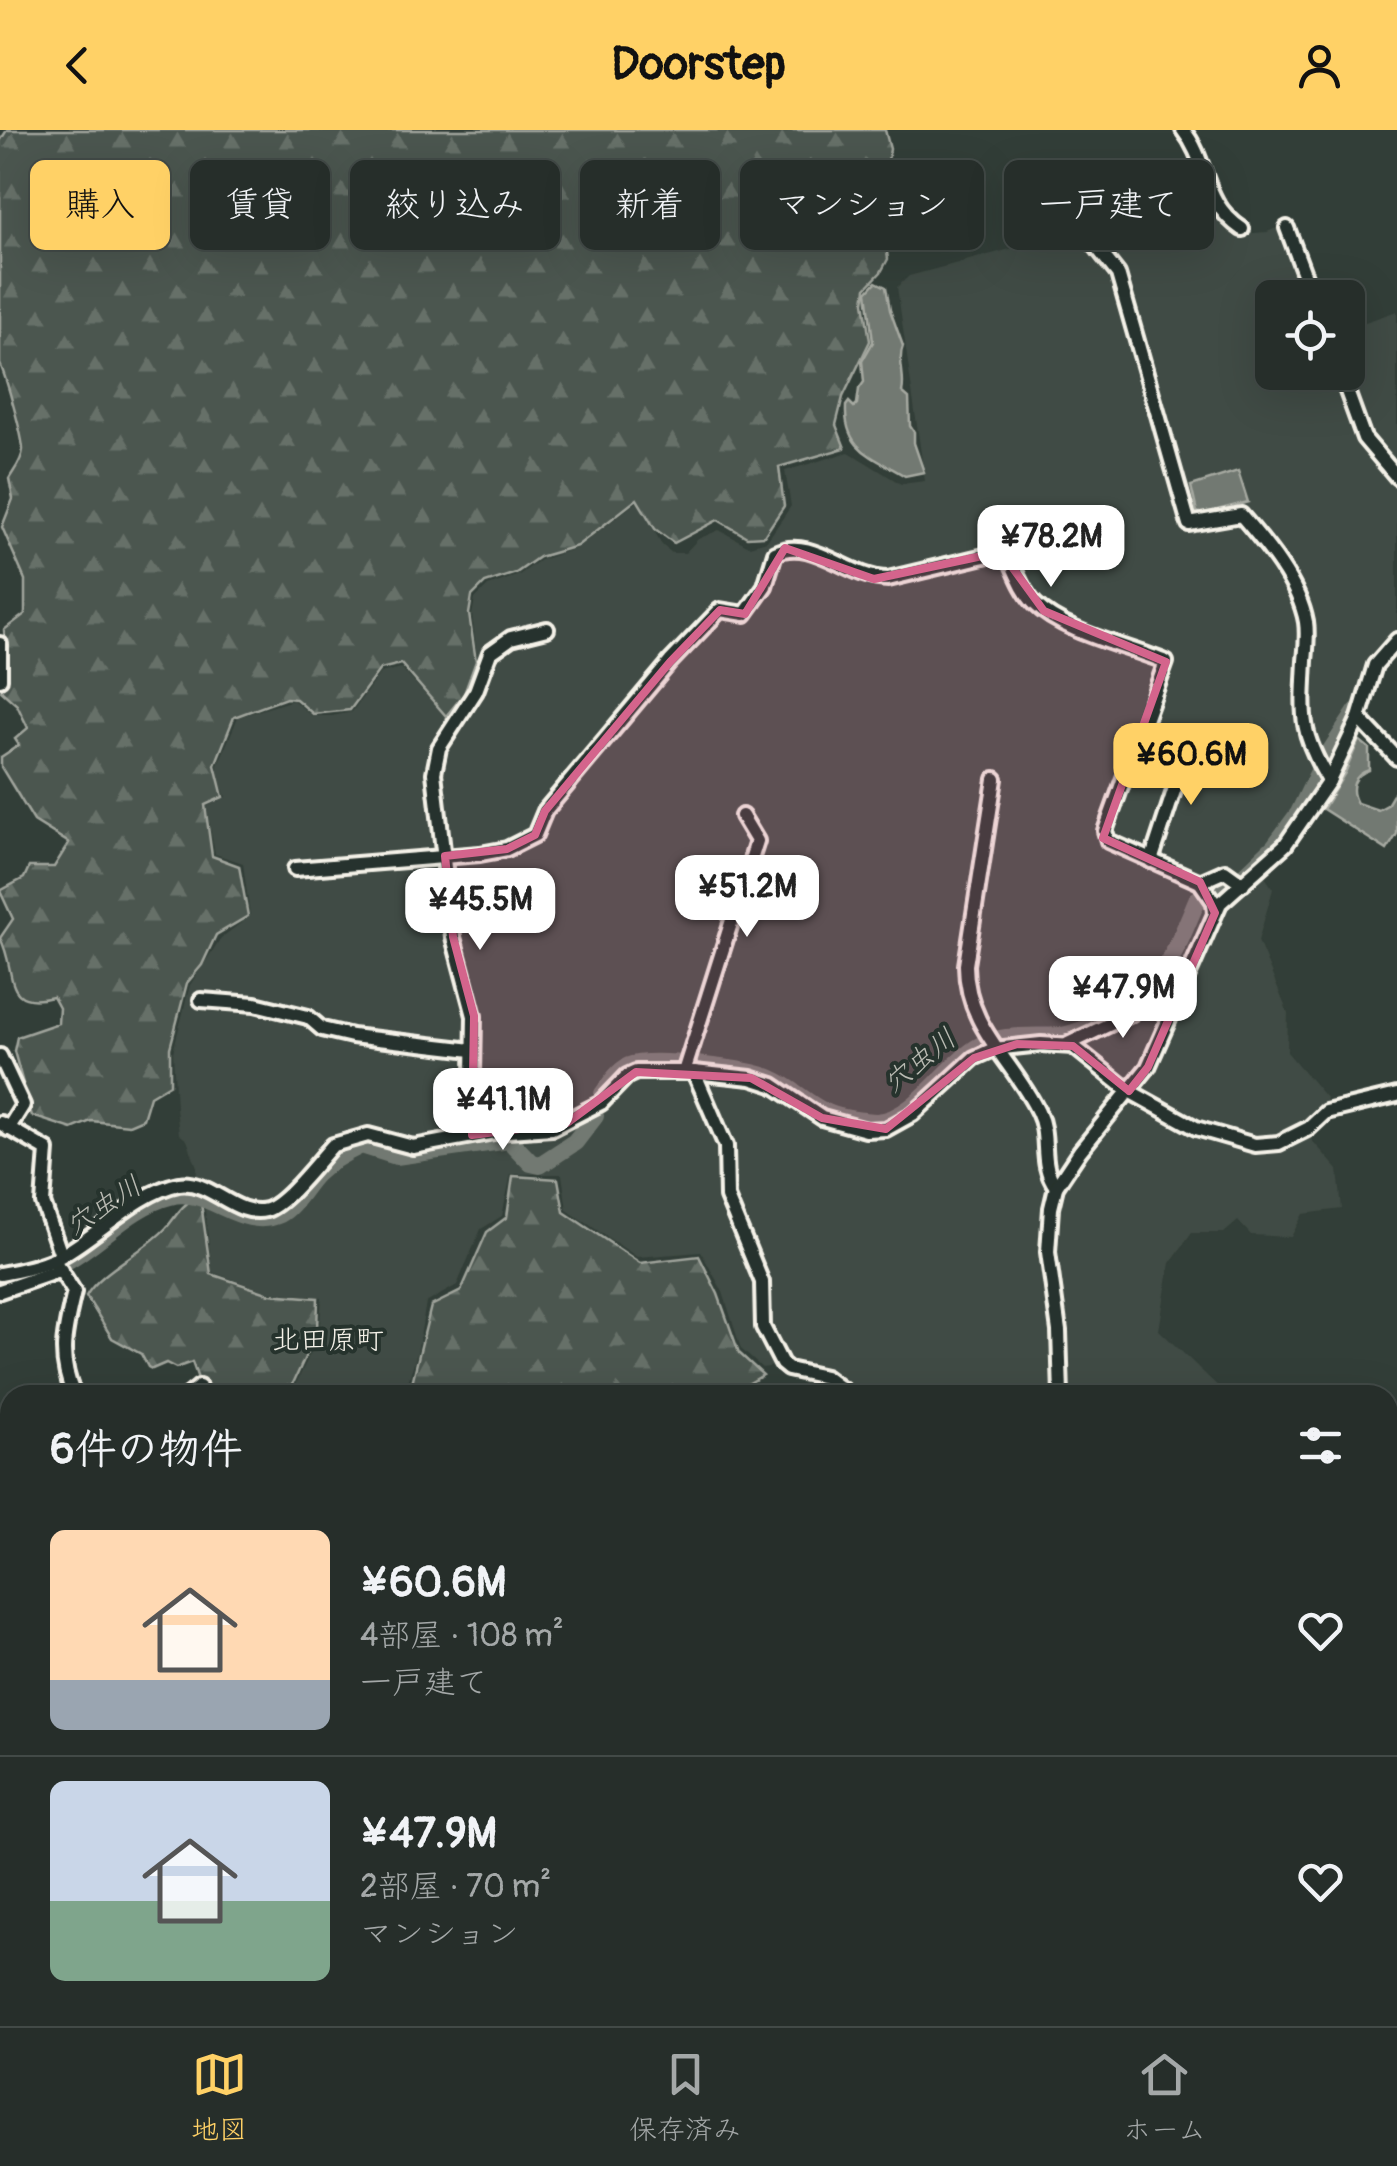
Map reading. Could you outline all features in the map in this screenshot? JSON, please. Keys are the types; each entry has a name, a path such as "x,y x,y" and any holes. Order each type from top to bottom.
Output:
{"street":[{"path":"1184,130 1216,204 1242,229"},
{"path":"1288,228 1306,280"},
{"path":"1099,250 1118,274 1189,524 1241,515 1263,540 1302,608 1307,628 1304,728 1310,748 1330,781"},
{"path":"1347,390 1364,438 1397,477"},
{"path":"295,869 507,850 535,835 545,811 720,610 745,614 766,586 774,553 784,548 807,550 874,579 1001,552 1008,555 1032,602 1044,611 1082,631 1166,662 1106,830 1108,840 1200,882 1214,902 1215,913"},
{"path":"472,1136 474,1016 453,937 434,773 439,748 476,691 490,652 511,638 547,629"},
{"path":"1062,1385 1056,1293 1048,1252 1056,1187 1073,1159 1148,1066 1220,903 1285,845 1330,781 1359,718 1376,665 1397,640"},
{"path":"0,644 0,679"},
{"path":"1359,718 1397,758"},
{"path":"1151,860 1190,742"},
{"path":"995,779 966,986 994,1049 1038,1110 1044,1130 1046,1172 1056,1187"},
{"path":"742,816 757,841 689,1072 726,1146 727,1197 762,1282 763,1327 788,1369 826,1376 837,1385"},
{"path":"1200,882 1225,871 1242,884"},
{"path":"201,1000 255,1004 308,1016 322,1029 352,1036 472,1050"},
{"path":"0,1290 59,1261 167,1188 199,1185 242,1207 265,1210 281,1201 341,1142 368,1136 413,1147 552,1128 600,1103 626,1076 636,1072 751,1078 773,1085 822,1118 874,1130 902,1122 974,1058 1016,1044 1068,1044 1152,1000"},
{"path":"1068,1044 1129,1091 1196,1128 1254,1145 1269,1146 1309,1128 1326,1112 1397,1094"},
{"path":"0,1056 23,1105 4,1126 47,1150 44,1203 59,1261 74,1295 65,1323 63,1363 71,1385"},
{"path":"0,1274 59,1261"}],"highlighted area":[{"path":"785,548 874,579 1001,552 1044,611 1166,662 1103,838 1200,882 1215,913 1148,1067 1129,1091 1073,1046 1017,1044 974,1058 886,1129 822,1118 751,1078 636,1072 567,1123 472,1135 474,1016 453,937 445,856 507,849 535,835 545,811 670,662 720,610 745,614"}],"shaded area":[{"path":"1214,212 1241,234 1267,232 1291,222 1312,280 1255,280 1255,390 1365,390 1365,322 1397,311 1397,629 1368,665 1341,739 1323,760 1302,804 1256,863 1273,889 1258,941 1288,1013 1287,1052 1327,1099 1309,1137 1338,1170 1342,1209 1303,1214 1291,1237 1251,1235 1238,1221 1224,1233 1192,1233 1170,1263 1159,1330 1217,1385 845,1385 819,1371 788,1364 762,1368 741,1349 723,1292 701,1252 637,1257 567,1210 562,1174 511,1174 502,1216 481,1229 457,1285 426,1303 407,1385 295,1385 319,1335 322,1297 268,1292 212,1272 203,1193 195,1193 197,1167 187,1140 179,1134 176,1108 173,1052 190,985 221,938 250,916 243,863 215,854 206,807 226,797 218,778 218,765 238,717 293,700 312,716 352,712 380,673 401,668 446,717 465,695 478,666 472,615 475,599 488,586 519,575 540,560 577,548 638,501 662,545 672,553 685,553 698,539 719,530 749,546 767,541 791,506 785,471 849,452 901,484 925,481 897,287 909,276 1006,250 1214,250"},
{"path":"876,282 886,287 903,346 902,392 909,398 910,426 924,472 905,476 862,450 847,421 846,406 849,402 854,407 857,404 864,382 862,361 873,342 867,292"},
{"path":"1238,471 1248,502 1197,512 1191,486"},
{"path":"1359,740 1369,748 1369,770 1354,783 1357,803 1378,810 1397,793 1397,834 1387,850 1323,809"}],"green space":[{"path":"7,130 885,130 890,149 888,160 740,160 740,250 887,250 888,259 866,288 864,302 870,341 843,397 836,425 845,448 779,467 784,506 764,536 747,537 718,520 674,543 655,529 637,499 577,546 539,557 516,573 485,583 472,596 469,614 476,661 464,694 446,716 401,664 380,669 350,710 313,714 296,699 286,698 234,717 215,765 223,797 205,805 212,856 239,866 248,916 216,935 202,965 187,983 170,1048 170,1084 150,1096 143,1119 129,1125 91,1121 72,1129 32,1116 14,1051 17,1037 58,1023 59,1008 53,997 25,998 13,985 0,938 13,919 0,891 24,878 29,867 54,867 69,843 34,821 1,767 1,757 19,745 15,739 28,728 17,705 1,691 8,672 4,630 25,614 25,580 2,527 13,499 9,479 23,450 0,364 0,141"},
{"path":"513,1176 558,1179 564,1212 640,1263 699,1256 718,1294 739,1353 763,1375 746,1385 411,1385 431,1306 461,1291 487,1232 507,1217"},
{"path":"193,1200 201,1203 211,1274 270,1294 318,1298 317,1331 292,1385 200,1385 192,1362 176,1368 166,1363 152,1369 141,1354 112,1338 86,1296 101,1278 166,1228"}],"waterway":[{"name":"穴虫川","path":"603,1094 629,1066 700,1065 760,1075 779,1082 816,1107 848,1119 889,1120 916,1103 978,1047 1007,1038 1065,1035 1102,1021 1139,999 1152,986 1172,956 1197,900 1244,876 1274,847 1299,813 1324,761 1357,711"},
{"name":"穴虫川","path":"0,1282 58,1265 129,1216 170,1196 198,1197 238,1213 265,1218 285,1211 321,1169 361,1145 396,1156 509,1140 531,1163 540,1165 575,1142 595,1116"}],"district":[{"name":"北田原町","path":"328,1339"}]}
